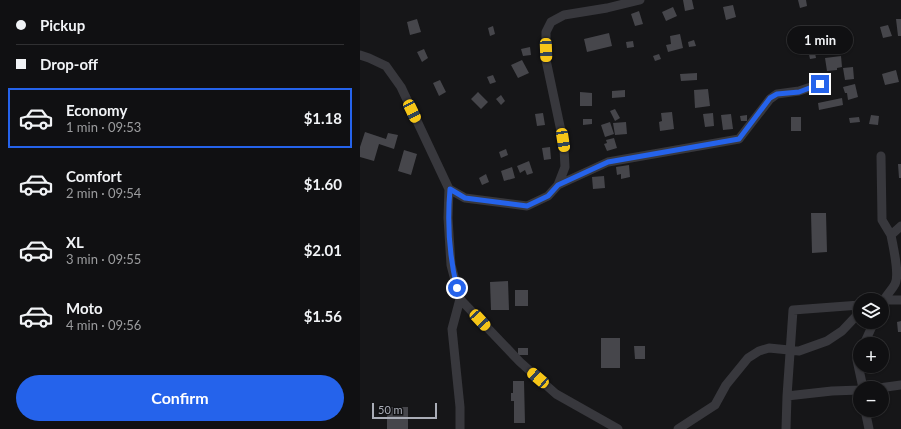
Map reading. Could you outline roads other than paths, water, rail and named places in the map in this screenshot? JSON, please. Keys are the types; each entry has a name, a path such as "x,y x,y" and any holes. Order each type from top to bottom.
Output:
{"street":[{"path":"558,185 564,167 564,149 546,60 546,32 550,22 564,15 607,8 640,0"},
{"path":"360,55 386,66 401,87 450,189 448,218 451,265 460,299 520,362 556,394 618,429"},
{"path":"450,189 465,198 527,206 548,196 558,185 608,162 739,139 770,98 777,94 799,92 820,84"},
{"path":"881,156 882,220 891,235 897,272 896,283 888,293"},
{"path":"891,235 901,226"},
{"path":"460,299 452,330 460,407 460,429"},
{"path":"889,301 901,300"},
{"path":"786,429 793,310 853,306"},
{"path":"678,429 715,405 726,385 748,358 759,351 769,348 799,351 827,341 842,331 853,319"},
{"path":"889,387 901,385"},
{"path":"787,396 853,390"},
{"path":"866,417 869,429"}]}
